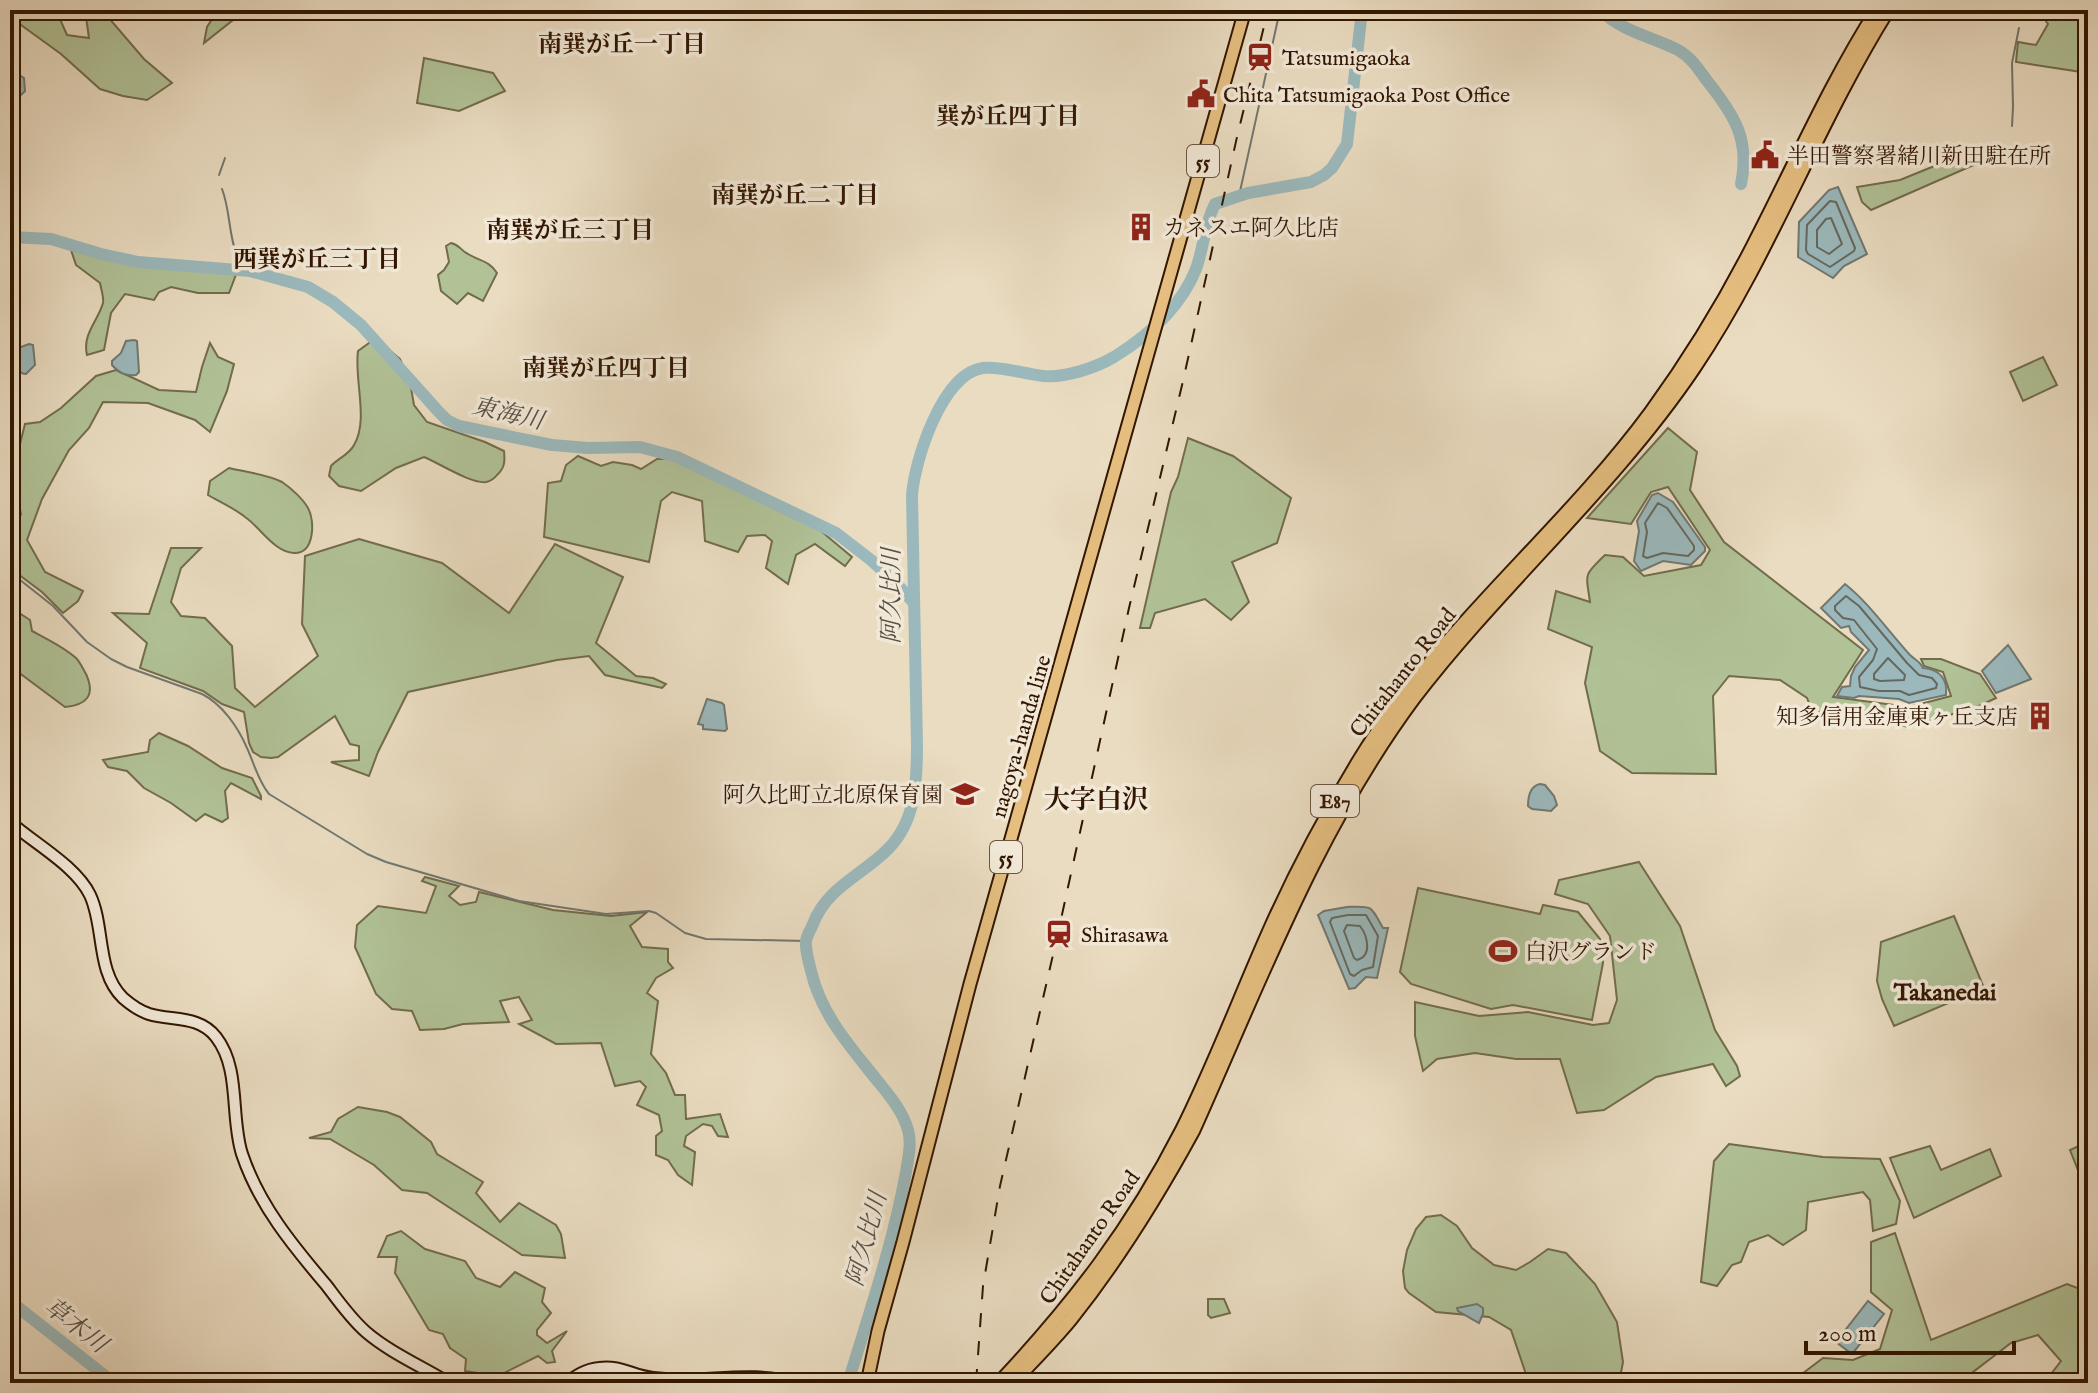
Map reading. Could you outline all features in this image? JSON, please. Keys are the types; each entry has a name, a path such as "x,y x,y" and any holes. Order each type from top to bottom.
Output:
{"highway":[{"name":"Chitahanto Road","path":"1760,243 1838,78 1877,10"},
{"name":"Chitahanto Road","path":"1012,1383 1069,1321 1097,1285 1134,1232 1174,1165 1193,1131 1308,872 1372,758 1459,643 1620,466 1658,418 1718,330 1760,243 1888,10"},
{"name":"Chitahanto Road","path":"999,1383 1062,1314 1118,1240 1143,1200 1184,1127 1299,868 1363,753 1407,691 1452,637 1610,463 1649,414 1746,270"}],"main road":[{"name":"nagoya-handa line","path":"867,1383 871,1355 970,984 1245,10"},
{"path":"10,822 67,865 85,888 96,914 110,977 121,996 148,1013 187,1019 216,1037 227,1056 237,1133 258,1195 318,1276 369,1334 449,1383"},
{"path":"566,1383 591,1369 612,1367 652,1378 745,1376 796,1383"}],"green space":[{"path":"10,10 56,10 67,35 89,38 85,10 102,10 144,59 172,83 147,100 100,89 61,54 10,17"},
{"path":"218,10 241,10 238,16 204,43 207,27"},
{"path":"2038,10 2088,10 2088,73 2016,62 2018,42 2036,45 2048,24"},
{"path":"424,58 493,73 505,91 459,111 417,103"},
{"path":"1960,157 1976,164 1871,210 1862,202 1857,187 1900,180"},
{"path":"451,243 488,264 497,273 483,301 468,293 457,304 441,291 438,275 449,262 446,246"},
{"path":"70,247 127,264 237,272 229,293 198,293 171,287 159,292 154,300 125,294 111,313 104,350 87,355 87,341 101,310 103,296 100,283 76,265"},
{"path":"210,343 218,357 234,364 210,432 195,420 148,403 103,402 89,428 69,450 42,499 27,540 45,572 83,591 78,601 63,613 42,592 10,568 10,534 21,514 12,476 25,424 40,422 61,408 96,376 116,370 159,390 196,392"},
{"path":"369,343 387,348 400,359 410,382 414,405 427,422 504,451 503,467 495,478 486,482 472,480 424,457 396,468 361,491 339,486 329,476 331,466 352,448 358,435 361,412 358,351"},
{"path":"2043,357 2057,385 2023,401 2010,372"},
{"path":"1668,428 1697,452 1690,490 1724,542 1863,650 1833,697 1909,707 1951,696 1943,672 1924,666 1921,659 1941,659 1980,674 1996,698 1910,727 1812,711 1807,698 1780,680 1729,676 1713,696 1716,774 1632,773 1600,751 1585,683 1592,647 1548,629 1556,591 1590,602 1588,576 1605,555 1623,557 1644,576 1701,565 1710,550 1668,487 1651,492 1631,524 1587,518"},
{"path":"1188,438 1233,456 1291,498 1277,543 1232,562 1249,602 1231,620 1205,599 1155,613 1150,628 1140,628 1171,492"},
{"path":"578,456 601,466 613,462 641,469 657,459 674,459 815,526 852,557 845,566 815,544 796,555 788,584 766,568 772,541 765,535 747,536 738,552 705,541 702,501 672,492 661,501 649,562 544,537 548,483 561,481 566,465"},
{"path":"229,468 276,479 300,497 312,520 312,535 306,548 301,552 287,552 251,521 208,495 210,481"},
{"path":"359,539 442,563 509,613 555,544 623,577 596,643 636,676 653,678 666,684 662,688 605,675 589,656 408,692 369,776 331,762 359,760 359,746 350,744 335,716 278,757 261,757 253,752 244,712 222,704 203,691 140,668 147,643 113,613 149,614 171,548 201,548 181,568 171,602 181,616 205,618 232,646 235,688 255,707 318,656 302,624 305,556"},
{"path":"10,607 30,620 32,631 77,660 89,682 89,694 84,701 65,707 10,666"},
{"path":"159,733 188,746 222,768 252,778 261,799 231,783 225,791 228,818 222,822 205,814 196,821 144,788 127,771 108,767 103,760 148,752 150,740"},
{"path":"1639,862 1680,926 1715,1030 1740,1076 1726,1086 1713,1064 1656,1077 1604,1110 1577,1113 1560,1059 1516,1059 1475,1053 1437,1059 1423,1071 1415,1036 1415,1002 1479,1016 1528,1012 1593,1025 1609,1023 1617,1000 1610,936 1588,904 1555,894 1559,880"},
{"path":"425,877 459,886 449,896 460,905 476,902 479,892 553,910 611,916 647,912 630,926 642,947 668,949 668,962 673,968 656,978 647,993 658,1001 651,1054 666,1073 675,1095 685,1095 686,1119 720,1114 728,1137 718,1136 712,1126 703,1124 686,1136 684,1146 695,1152 692,1185 678,1175 668,1160 656,1155 656,1136 662,1131 659,1115 637,1105 646,1087 640,1081 615,1086 601,1043 556,1044 519,1024 532,1020 519,997 500,1001 509,1022 420,1030 412,1011 392,1009 376,994 355,947 357,925 378,906 426,913 436,886 422,881"},
{"name":"白沢グランド","path":"1418,888 1540,914 1543,905 1578,912 1600,939 1603,963 1592,1020 1513,1005 1491,1009 1411,984 1400,972"},
{"path":"1954,916 1984,988 1894,1026 1877,981 1881,942"},
{"path":"358,1107 400,1117 431,1142 437,1154 483,1182 476,1193 500,1222 519,1203 556,1225 561,1234 565,1258 522,1255 427,1193 402,1190 374,1165 330,1139 309,1138 331,1132 338,1119"},
{"path":"1729,1144 1823,1157 1880,1159 1900,1201 1896,1224 1873,1231 1870,1200 1863,1192 1808,1202 1806,1230 1783,1245 1768,1235 1749,1242 1741,1262 1732,1265 1717,1286 1701,1282 1714,1161"},
{"path":"2083,1144 2088,1154 2088,1186 2085,1188 2070,1150"},
{"path":"1930,1146 1941,1170 1990,1149 2001,1176 1914,1218 1890,1158"},
{"path":"1441,1215 1457,1226 1472,1248 1494,1265 1516,1270 1548,1249 1566,1253 1595,1284 1617,1322 1623,1362 1619,1383 1529,1383 1511,1330 1489,1317 1436,1312 1409,1293 1405,1288 1403,1271 1407,1250 1416,1229 1426,1217"},
{"path":"401,1231 425,1249 465,1261 476,1278 500,1287 515,1272 545,1288 542,1302 551,1313 537,1330 537,1335 547,1343 567,1331 552,1351 555,1362 547,1363 538,1356 506,1372 509,1383 492,1383 484,1374 465,1371 466,1359 450,1348 443,1334 429,1330 395,1273 397,1257 378,1257 387,1236"},
{"path":"1895,1233 1931,1340 2067,1284 2088,1292 2088,1383 2044,1383 2061,1361 2038,1335 2011,1343 1962,1383 1790,1383 1823,1358 1853,1360 1880,1349 1892,1310 1871,1292 1871,1242"},
{"path":"1208,1299 1224,1299 1230,1313 1211,1318 1208,1315"}],"water":[{"path":"10,73 24,78 25,91 21,95 10,93"},
{"path":"1838,187 1867,254 1844,266 1833,278 1798,257 1799,222 1829,190"},
{"path":"126,341 137,341 139,372 136,375 125,374 112,365 112,361 121,353"},
{"path":"33,345 35,365 26,374 15,366 10,351"},
{"path":"1658,493 1673,502 1705,551 1691,565 1663,561 1641,571 1634,561 1639,531 1637,521 1652,495"},
{"path":"1845,584 1923,668 1934,670 1941,676 1946,684 1946,695 1909,703 1899,699 1837,696 1842,687 1850,686 1855,667 1869,650 1849,626 1841,628 1821,608"},
{"path":"2008,645 2031,679 1996,693 1982,671"},
{"path":"707,699 724,705 725,731 703,729 703,725 698,724"},
{"path":"1540,784 1545,785 1554,796 1557,805 1551,811 1528,806 1530,792"},
{"path":"1347,907 1370,908 1383,928 1388,928 1377,978 1366,977 1355,988 1349,989 1318,915"},
{"path":"1868,1301 1884,1314 1852,1354 1836,1342"},
{"path":"1477,1304 1483,1308 1479,1323 1457,1308"}],"waterway":[{"path":"1239,196 1280,10"},
{"name":"阿久比川","path":"848,1383 894,1226 910,1140 899,1109 829,1015 811,971 806,941 827,900 889,848 910,813 917,745 912,496 925,442 943,402 968,374 990,368 1043,376 1061,375 1098,365 1127,349 1162,319 1190,283 1215,204 1248,193 1311,182 1332,168 1347,144 1362,10"},
{"path":"1601,10 1627,28 1678,50 1698,68 1726,106 1738,129 1743,154 1741,184"},
{"path":"2012,126 2012,63 2019,28"},
{"path":"219,175 225,158"},
{"path":"222,189 239,261"},
{"name":"東海川","path":"10,237 51,239 138,262 250,271 308,287 361,325 447,420 459,426 552,445 640,447 677,457 836,533 871,560 914,603"},
{"path":"10,572 53,606 87,642 111,659 202,694 216,704 239,732 269,794 367,854 519,901 606,914 649,911 685,933 706,939 806,941"},
{"name":"草木川","path":"10,1301 114,1383"}],"railway":[{"path":"976,1383 983,1286 1000,1186 1129,608 1268,10"}],"place":[{"name":"Tatsumigaoka","path":"1260,57"},
{"name":"Chita Tatsumigaoka Post Office","path":"1201,94"},
{"name":"半田警察署緒川新田駐在所","path":"1765,155"},
{"name":"カネスエ阿久比店","path":"1141,227"},
{"name":"知多信用金庫東ヶ丘支店","path":"2040,716"},
{"name":"阿久比町立北原保育園","path":"965,794"},
{"name":"Shirasawa","path":"1059,934"},
{"name":"白沢グランド","path":"1503,951"}],"district":[{"name":"南巽が丘一丁目","path":"622,44"},
{"name":"巽が丘四丁目","path":"1008,116"},
{"name":"南巽が丘二丁目","path":"795,195"},
{"name":"南巽が丘三丁目","path":"570,230"},
{"name":"西巽が丘三丁目","path":"317,259"},
{"name":"南巽が丘四丁目","path":"606,368"},
{"name":"大字白沢","path":"1096,799"},
{"name":"Takanedai","path":"1945,992"}]}
